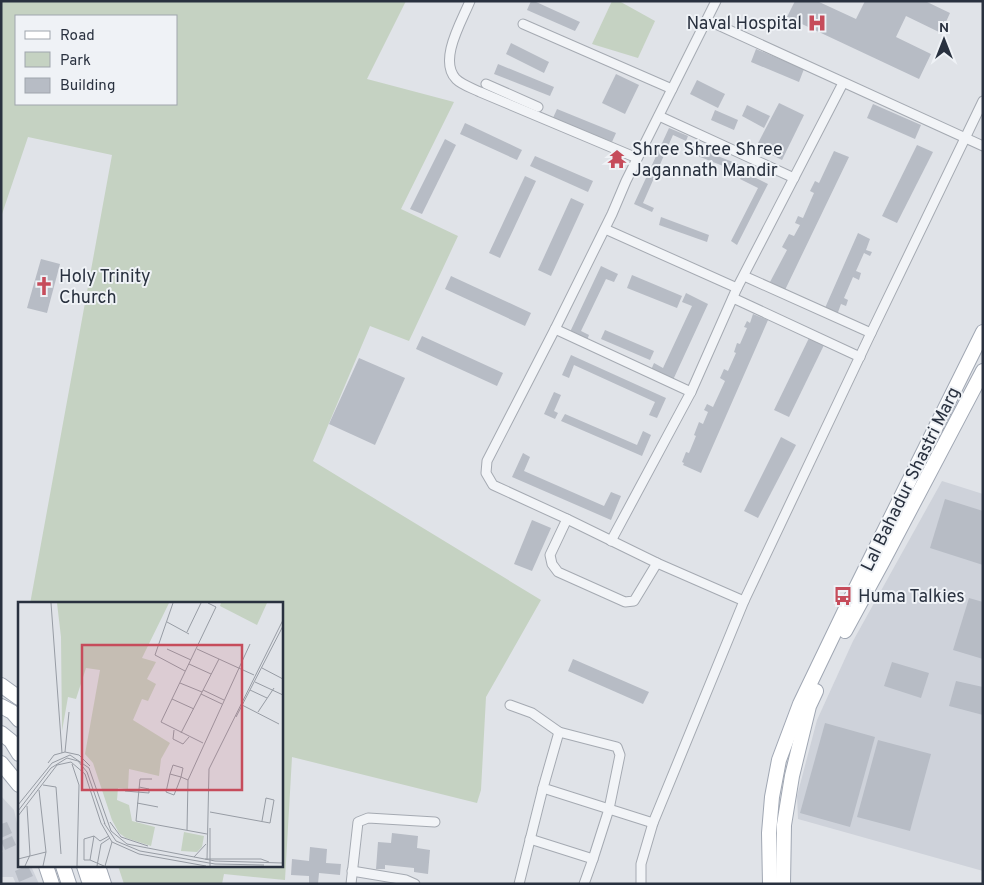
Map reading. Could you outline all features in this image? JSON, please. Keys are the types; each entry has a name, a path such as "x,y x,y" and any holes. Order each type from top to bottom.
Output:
{"main road":[{"name":"Lal Bahadur Shastri Marg","path":"770,884 769,833 772,797 779,760 800,704 983,332"},
{"name":"Lal Bahadur Shastri Marg","path":"783,884 786,817 792,776 809,706 820,678 845,629 983,371"},
{"path":"1,686 18,697"},
{"path":"1,706 12,712 18,719"},
{"path":"1,733 11,741 18,752"},
{"path":"1,763 18,784"},
{"path":"47,868 52,884"},
{"path":"64,868 69,884"},
{"path":"85,868 90,884"},
{"path":"99,868 104,884"}],"street":[{"path":"470,1 451,47 449,60 451,71 460,83 500,95 526,106 637,158"},
{"path":"716,1 637,158 605,229 555,330 487,461 486,473 493,484 657,563 744,601"},
{"path":"707,20 983,146"},
{"path":"523,24 672,89"},
{"path":"611,541 691,392 737,288 843,83"},
{"path":"486,84 500,95"},
{"path":"641,884 641,864 653,823 744,601 983,101"},
{"path":"526,106 538,107"},
{"path":"659,116 794,178"},
{"path":"605,229 737,288"},
{"path":"744,276 871,333"},
{"path":"733,298 860,357"},
{"path":"555,330 691,392"},
{"path":"567,519 550,555 552,564 558,572 625,602 634,601 657,563"},
{"path":"510,705 532,713 559,732 616,747 620,755 609,809 594,859 584,884"},
{"path":"519,884 559,732"},
{"path":"543,788 653,823"},
{"path":"351,884 358,822 368,818 435,822"},
{"path":"530,839 594,859"},
{"path":"352,871 406,880 415,884"}],"shaded area":[{"path":"942,481 983,494 983,871 798,819 797,796 817,720 853,641"},
{"path":"1,796 14,810 18,828 18,868 32,868 39,884 16,884 13,877 1,877 1,853 3,852 1,847"}],"green space":[{"path":"1,1 406,1 367,79 454,102 401,209 458,236 409,341 370,326 313,461 541,600 486,697 481,790 477,803 292,757 285,880 224,874 222,884 124,884 119,868 282,868 282,602 30,602 112,155 28,137 1,217"},
{"path":"612,1 619,1 655,21 638,58 592,44"}],"building":[{"path":"531,1 580,22 575,31 527,10"},
{"path":"795,1 817,1 856,19 865,1 925,1 950,13 941,33 906,16 896,37 931,54 919,79 787,17"},
{"path":"511,43 549,62 544,73 506,54"},
{"path":"756,49 804,69 799,82 751,62"},
{"path":"498,64 554,87 550,96 494,74"},
{"path":"616,74 639,85 625,114 602,103"},
{"path":"697,80 725,94 718,108 690,94"},
{"path":"779,103 804,115 782,160 756,147"},
{"path":"873,104 921,125 915,139 867,118"},
{"path":"747,105 770,116 764,128 742,116"},
{"path":"557,109 616,133 612,142 553,118"},
{"path":"715,110 738,120 734,130 711,120"},
{"path":"465,123 522,150 517,160 460,134"},
{"path":"669,128 688,136 686,141 673,135 643,203 654,208 652,212 634,204"},
{"path":"445,139 456,145 422,214 410,209"},
{"path":"917,145 933,152 897,223 882,216"},
{"path":"692,146 743,166 741,173 690,153"},
{"path":"834,151 849,157 785,290 770,282 787,250 782,247 789,234 794,236 800,225 795,223 798,216 803,218 814,193 810,191 815,181 819,183"},
{"path":"535,156 593,181 588,192 530,166"},
{"path":"744,172 768,184 737,245 731,241 758,188 740,179"},
{"path":"525,176 536,181 500,258 489,253"},
{"path":"571,198 584,204 551,276 538,270"},
{"path":"661,217 709,235 707,242 659,225"},
{"path":"858,233 870,239 866,250 872,252 870,256 864,253 856,271 861,273 859,280 853,277 844,298 848,300 846,306 841,304 837,315 825,308"},
{"name":"Holy Trinity Church","path":"41,259 60,264 47,313 27,308"},
{"path":"601,266 618,274 614,282 606,279 581,331 589,335 587,340 570,332"},
{"path":"632,275 682,296 677,308 627,288"},
{"path":"451,276 531,313 525,326 445,289"},
{"path":"686,293 708,304 673,380 651,370 654,363 663,368 692,306 682,302"},
{"path":"753,314 768,320 701,473 683,465 684,463 682,462 686,452 689,453 699,422 703,424 708,412 704,410 707,404 713,407 725,381 720,378 724,369 728,371 736,353 734,352 737,343 740,344 747,328 744,327 747,321 750,323"},
{"path":"605,330 654,351 650,360 601,339"},
{"path":"422,336 503,373 497,386 416,349"},
{"path":"809,338 824,345 789,417 774,410"},
{"path":"571,355 666,398 657,418 649,415 655,402 574,365 569,378 562,375"},
{"path":"359,358 405,378 375,445 329,424"},
{"path":"554,392 561,395 554,411 558,413 555,419 544,414"},
{"path":"565,414 637,445 643,431 651,435 642,456 561,421"},
{"path":"781,437 796,445 758,518 744,511"},
{"path":"523,453 530,457 524,471 604,506 611,492 621,496 611,520 512,477"},
{"path":"945,499 983,511 983,565 930,548"},
{"path":"532,520 551,528 532,571 514,564"},
{"path":"969,598 983,602 983,659 953,650"},
{"path":"573,659 649,692 643,704 568,671"},
{"path":"892,662 929,673 921,698 884,686"},
{"path":"956,681 983,687 983,715 949,706"},
{"path":"825,723 875,737 850,827 800,813"},
{"path":"878,740 931,754 910,831 857,817"},
{"path":"7,822 12,833 1,838 1,824"},
{"path":"392,833 418,836 417,848 430,850 428,874 414,872 414,868 385,865 385,869 376,869 378,842 391,843"},
{"path":"12,836 16,845 5,850 1,841"},
{"path":"310,847 327,849 326,863 341,864 340,875 319,873 318,884 309,884 309,876 291,875 292,859 309,861"},
{"path":"22,868 29,868 33,876 19,882 15,871"}],"place":[{"name":"Naval Hospital","path":"817,23"},
{"name":"Shree Shree Shree Jagannath Mandir","path":"617,159"},
{"name":"Holy Trinity Church","path":"44,286"},
{"name":"Huma Talkies","path":"843,596"}]}
